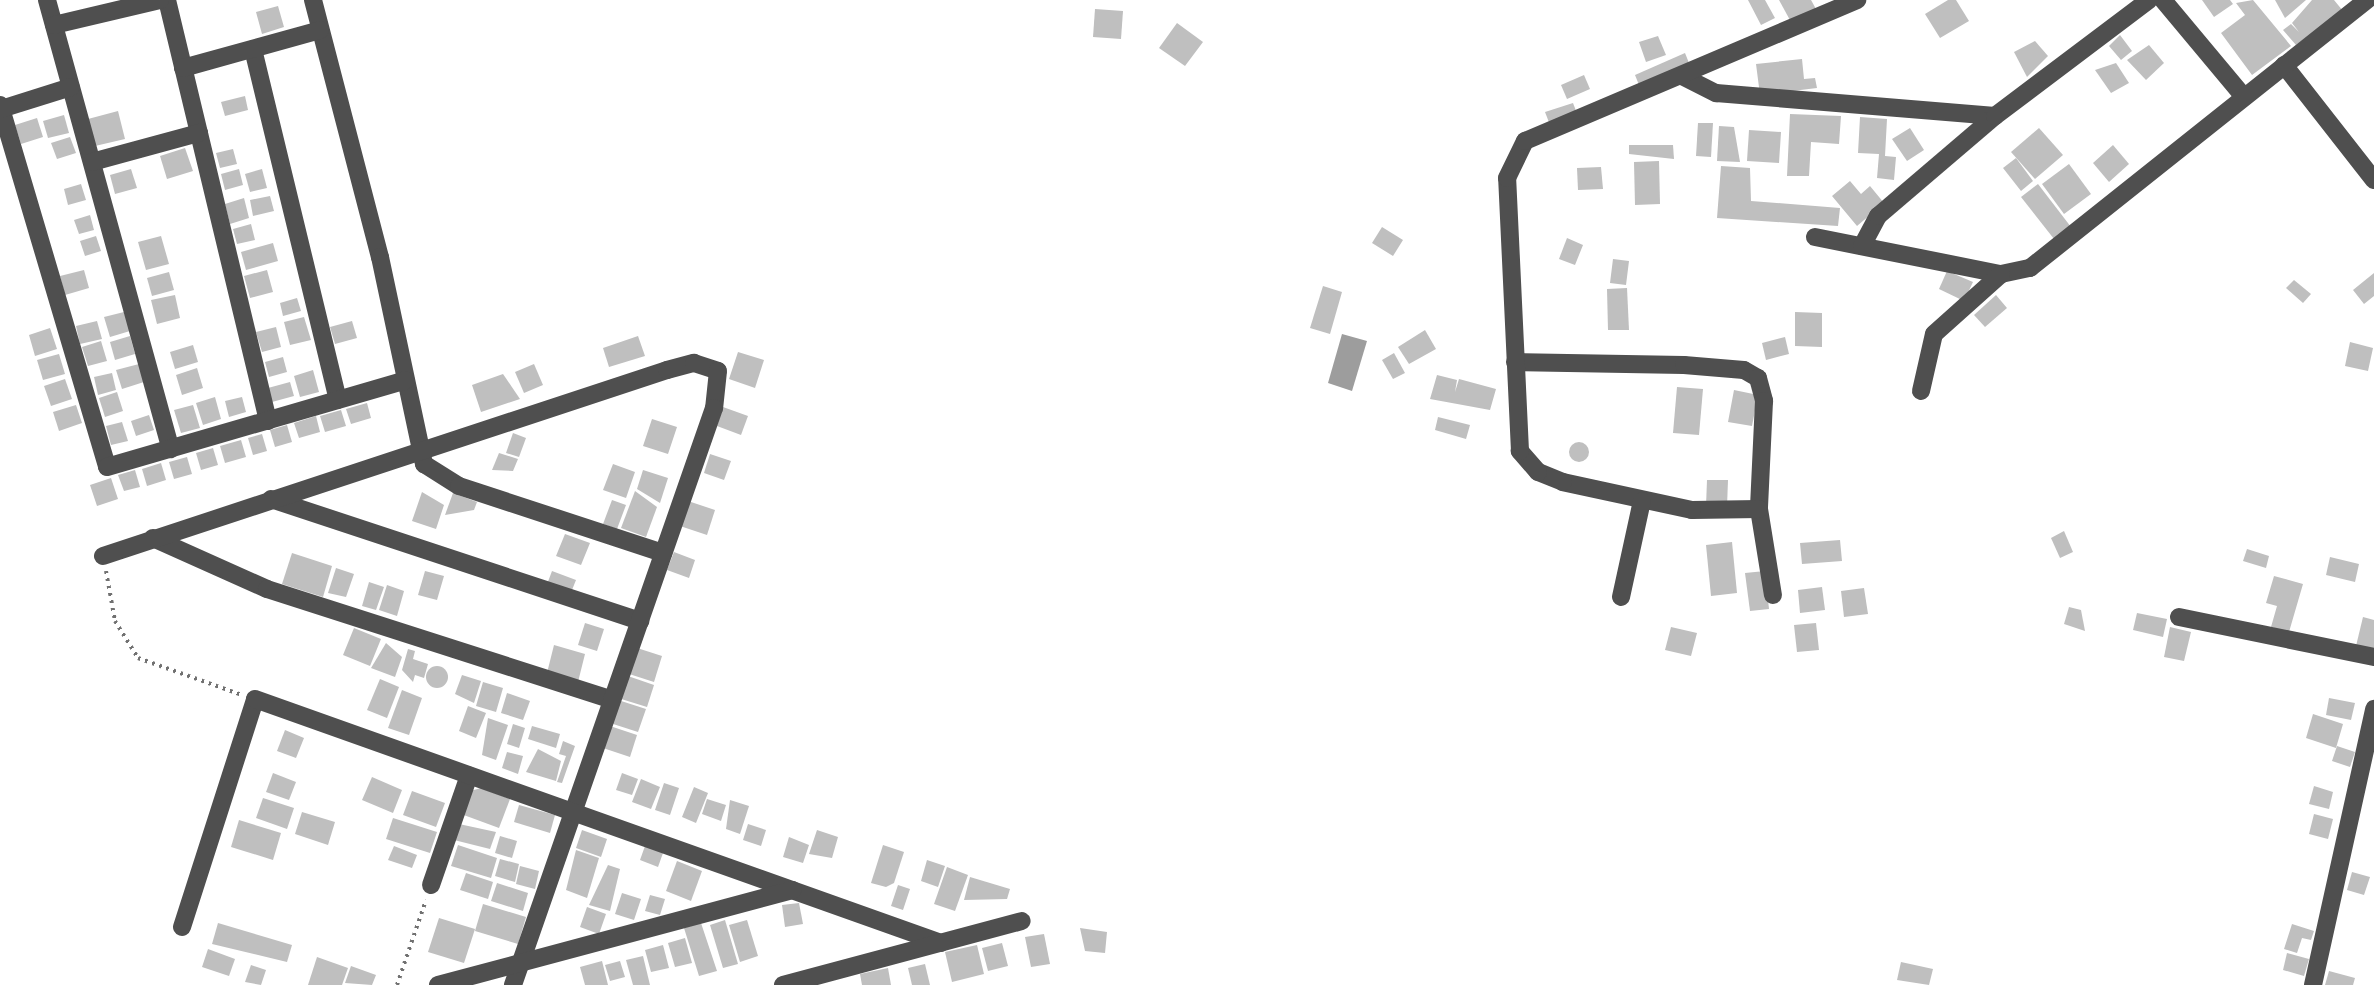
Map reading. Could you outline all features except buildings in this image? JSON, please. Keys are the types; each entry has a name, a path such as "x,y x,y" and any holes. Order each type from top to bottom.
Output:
{"street":[{"path":"46,0 171,449"},
{"path":"54,25 164,0 268,420"},
{"path":"312,0 420,447 436,476 664,552"},
{"path":"1759,509 1692,510 1642,501 1538,472 1520,451 1514,431 1507,178 1513,156 1524,140 1720,62 1858,0"},
{"path":"1862,246 1878,216 1995,116 2149,0"},
{"path":"2164,0 2244,97"},
{"path":"1921,391 1934,334 2001,274 2040,262 2356,3"},
{"path":"183,68 320,30"},
{"path":"253,49 338,400"},
{"path":"1716,93 1720,62"},
{"path":"2284,65 2374,180"},
{"path":"1684,77 1716,93 1995,116"},
{"path":"71,87 1,107 107,468 406,380"},
{"path":"92,162 199,134"},
{"path":"1816,237 2001,274"},
{"path":"1515,362 1684,365 1744,370 1758,378 1764,402 1759,509 1773,596"},
{"path":"104,556 420,447 667,370 710,365 718,371 719,392 513,985"},
{"path":"270,499 640,621"},
{"path":"1621,597 1642,501"},
{"path":"184,529 186,556"},
{"path":"153,538 267,589 612,700"},
{"path":"2179,616 2374,657"},
{"path":"182,927 255,699 941,943"},
{"path":"2312,985 2374,709"},
{"path":"431,885 469,775"},
{"path":"438,985 792,890"},
{"path":"783,985 1022,921"}],"path":[{"path":"104,556 116,621 138,658 255,699"},
{"path":"396,985 431,885"}],"shaded area":[{"path":"1342,334 1367,341 1352,391 1328,383"}]}
